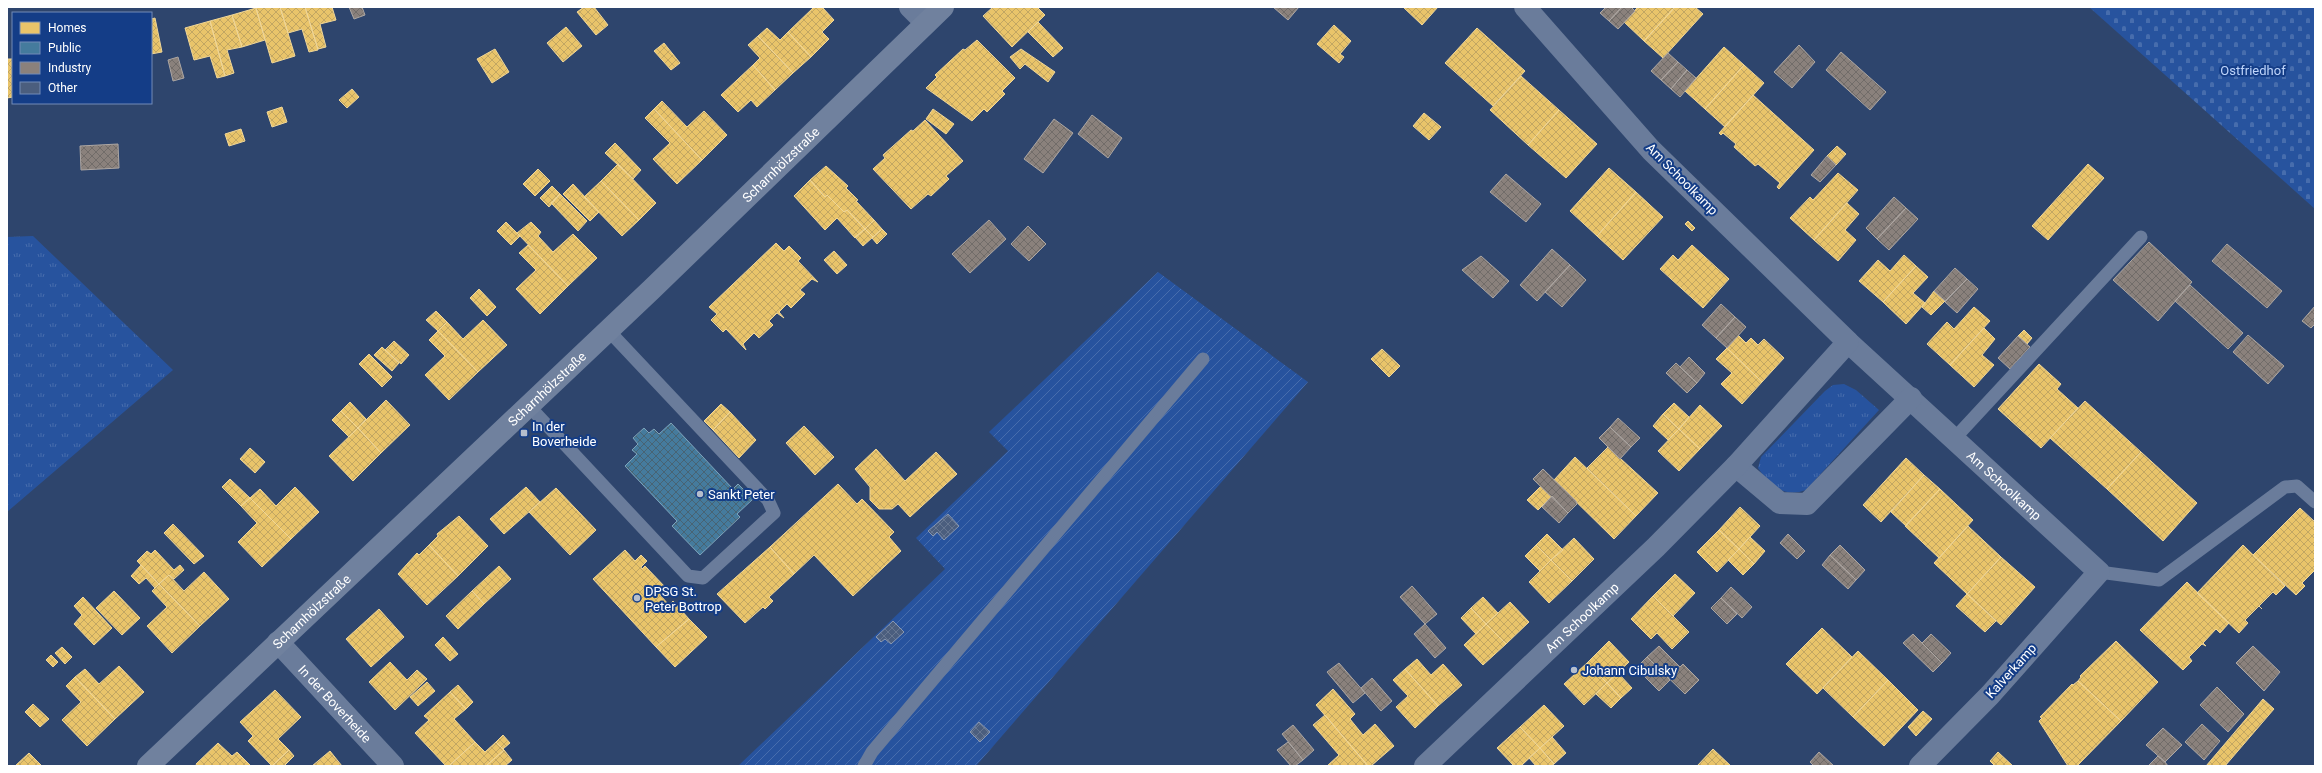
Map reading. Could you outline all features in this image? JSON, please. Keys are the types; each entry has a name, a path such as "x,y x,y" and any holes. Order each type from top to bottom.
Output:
{"main road":[{"name":"Scharnhölzstraße","path":"148,766 608,330 943,7"}],"street":[{"path":"910,7 926,23"},
{"name":"Am Schoolkamp","path":"1525,7 1651,150 1848,342 2099,572"},
{"name":"Am Schoolkamp","path":"1425,766 1656,547 1736,466 1848,342"},
{"path":"1736,466 1780,503 1807,504 1910,398"},
{"name":"Kalverkamp","path":"1920,766 1990,695 2099,572"},
{"name":"In der Boverheide","path":"278,642 393,766"}],"lane":[{"path":"1954,439 2141,237"},
{"path":"528,405 688,576 704,578 774,513 768,500 608,330"},
{"path":"864,766 872,752 1203,359"},
{"path":"2099,572 2159,580 2285,487 2297,486 2315,502"}],"green space":[{"name":"Ostfriedhof","path":"2089,7 2315,7 2315,209"},
{"path":"33,236 173,370 7,512 7,237"},
{"path":"1158,272 1308,382 976,766 738,766 945,569 916,538 1008,451 989,432"},
{"path":"1844,384 1856,390 1879,410 1806,490 1791,492 1778,489 1767,480 1758,468 1761,457 1825,391 1833,385"}],"building: Homes":[{"path":"280,7 295,56 272,63 256,8"},
{"path":"280,7 305,7 318,50 309,52 302,29 288,33"},
{"path":"305,7 332,7 336,20 320,24 326,47 318,49"},
{"path":"584,7 594,7 608,25 596,35 577,12"},
{"path":"814,7 822,7 834,20 822,32 829,39 811,57 788,32"},
{"path":"993,7 1037,7 1045,15 1012,47 983,16"},
{"path":"1403,7 1438,7 1422,25"},
{"path":"1638,7 1675,7 1644,41 1624,22"},
{"path":"1675,7 1695,7 1703,14 1663,58 1644,41"},
{"path":"256,8 265,40 242,47 232,15"},
{"path":"232,15 242,47 227,50 234,73 225,76 210,21"},
{"path":"155,18 162,52 152,54 152,19"},
{"path":"210,21 225,76 217,78 210,56 194,60 185,28"},
{"path":"1038,22 1063,48 1053,57 1028,32"},
{"path":"1334,25 1351,41 1340,54 1344,57 1339,63 1317,44"},
{"path":"566,27 582,46 563,62 547,43"},
{"path":"767,28 780,40 788,32 811,57 793,73 758,36"},
{"path":"1477,28 1525,71 1493,106 1445,63"},
{"path":"758,36 793,73 775,90 753,65 760,58 748,45"},
{"path":"977,40 1015,78 1002,91 1005,94 987,112 984,109 972,121 926,88 937,77 935,75 963,49 965,50"},
{"path":"664,43 680,63 671,70 654,51"},
{"path":"1724,47 1744,65 1705,109 1685,91"},
{"path":"495,49 509,72 492,83 477,59"},
{"path":"1021,49 1055,72 1048,82 1025,64 1020,69 1010,57"},
{"path":"7,59 12,59 12,97 7,98"},
{"path":"753,65 775,90 757,107 751,100 738,112 721,95"},
{"path":"1744,65 1764,83 1725,127 1705,109"},
{"path":"1521,76 1559,110 1528,145 1490,110"},
{"path":"352,89 359,97 347,108 339,100"},
{"path":"1753,95 1814,150 1779,189 1777,187 1780,183 1758,164 1755,166 1734,147 1736,144 1723,133 1721,135 1719,133"},
{"path":"662,101 687,127 704,111 727,135 702,160 654,109"},
{"path":"282,107 287,122 272,127 267,112"},
{"path":"654,109 702,160 677,184 653,159 670,143 645,118"},
{"path":"933,109 954,124 946,134 926,119"},
{"path":"1559,110 1597,144 1566,178 1528,145"},
{"path":"1424,113 1441,127 1429,140 1413,126"},
{"path":"925,120 963,161 946,176 949,179 931,196 928,194 911,209 873,169 885,158 883,155 911,130 913,131"},
{"path":"241,129 245,141 229,146 225,134"},
{"path":"615,143 641,170 633,179 605,153"},
{"path":"1837,146 1846,154 1836,165 1827,156"},
{"path":"618,164 656,203 639,220 601,181"},
{"path":"2088,164 2104,178 2048,240 2032,226"},
{"path":"826,166 848,186 846,188 874,220 865,229 847,210 844,212 827,195 825,197 810,180"},
{"path":"1609,168 1636,192 1597,236 1570,211"},
{"path":"538,169 550,181 535,196 523,184"},
{"path":"1838,173 1858,190 1814,240 1790,218 1810,197 1813,200"},
{"path":"810,180 825,197 827,195 844,212 847,210 865,229 855,238 837,218 825,230 794,196"},
{"path":"601,181 639,220 622,236 584,197"},
{"path":"573,184 599,212 590,221 563,194"},
{"path":"552,186 560,194 549,207 540,198"},
{"path":"1636,192 1663,217 1623,260 1597,236"},
{"path":"560,194 587,221 578,231 551,203"},
{"path":"1847,203 1859,214 1845,230 1856,240 1838,261 1814,240"},
{"path":"874,220 882,229 873,237 865,229"},
{"path":"1688,221 1695,228 1692,231 1685,224"},
{"path":"506,222 520,236 511,245 497,231"},
{"path":"531,222 541,232 538,236 553,252 573,234 597,258 568,286 517,233"},
{"path":"865,229 873,237 863,246 855,237"},
{"path":"882,229 887,234 877,244 872,238"},
{"path":"776,243 784,251 789,246 801,258 798,261 818,282 812,279 800,290 805,294 791,308 787,304 779,312 784,318 777,313 769,321 773,325 759,338 754,333 743,344 746,350 726,329 723,332 711,320 717,314 709,307"},
{"path":"528,245 568,286 540,314 516,289 536,270 519,253"},
{"path":"1692,245 1729,279 1703,308 1660,269 1673,255 1678,260"},
{"path":"834,251 847,265 837,274 824,260"},
{"path":"1904,255 1916,266 1883,302 1859,281 1878,260 1890,271"},
{"path":"1916,266 1928,277 1913,293 1925,303 1906,324 1883,302"},
{"path":"479,289 496,307 487,316 470,298"},
{"path":"1934,291 1945,301 1931,315 1922,307"},
{"path":"1974,307 1990,321 1950,365 1927,344 1947,322 1954,329"},
{"path":"436,311 447,322 438,331 426,320"},
{"path":"483,320 507,345 478,372 438,331 447,322 463,339"},
{"path":"1984,328 1995,339 1982,355 1994,365 1974,387 1950,365"},
{"path":"2024,330 2032,338 2027,344 2018,336"},
{"path":"438,331 478,372 449,400 425,375 445,356 429,340"},
{"path":"1738,335 1746,343 1751,338 1758,345 1764,339 1784,358 1762,382 1727,348"},
{"path":"394,341 409,355 401,364 385,350"},
{"path":"382,347 399,363 392,371 374,355"},
{"path":"1727,348 1762,382 1742,404 1721,384 1732,373 1716,359"},
{"path":"1382,349 1400,366 1389,377 1371,359"},
{"path":"369,354 392,377 382,387 359,364"},
{"path":"2039,364 2061,384 2057,389 2078,408 2041,448 1998,409"},
{"path":"386,400 410,425 381,453 358,428"},
{"path":"2085,401 2141,452 2107,489 2050,438"},
{"path":"350,402 366,419 358,428 341,411"},
{"path":"1674,403 1689,417 1679,429 1663,414"},
{"path":"721,404 730,412 713,430 704,421"},
{"path":"1700,405 1722,426 1700,449 1679,429"},
{"path":"341,411 358,428 349,437 332,420"},
{"path":"730,412 756,440 739,458 713,430"},
{"path":"1663,414 1679,429 1668,440 1653,426"},
{"path":"804,426 834,457 815,475 786,443"},
{"path":"358,428 381,453 353,481 329,456"},
{"path":"1679,429 1700,449 1679,471 1658,451"},
{"path":"1608,447 1658,493 1636,516 1587,468"},
{"path":"250,448 265,462 255,473 240,459"},
{"path":"876,449 905,481 936,452 957,474 910,517 898,504 892,509 879,509 870,500 870,487 855,469"},
{"path":"2141,452 2197,503 2163,541 2107,489"},
{"path":"1575,457 1636,516 1614,539 1554,480"},
{"path":"1906,458 1924,475 1881,522 1863,505"},
{"path":"1924,475 1940,489 1906,526 1891,512"},
{"path":"230,479 250,498 241,506 222,487"},
{"path":"838,484 857,504 862,499 894,532 889,537 901,551 853,596 814,555 794,574 770,547"},
{"path":"1541,486 1552,496 1538,510 1527,500"},
{"path":"295,487 319,512 291,539 250,498 260,489 276,506"},
{"path":"526,487 540,502 504,534 490,519"},
{"path":"556,488 596,530 570,555 529,512"},
{"path":"1940,489 1973,520 1939,558 1905,526"},
{"path":"250,498 291,539 262,567 238,542 257,523 241,506"},
{"path":"1740,507 1760,526 1739,549 1719,530"},
{"path":"2300,508 2315,522 2315,570 2302,583 2305,586 2296,595 2253,555"},
{"path":"459,516 488,546 458,576 429,545 438,536 437,534"},
{"path":"173,524 204,556 194,564 164,533"},
{"path":"1968,526 2001,557 1967,594 1934,563"},
{"path":"1719,530 1739,549 1717,572 1697,552"},
{"path":"1547,534 1563,550 1551,560 1536,545"},
{"path":"1750,537 1765,551 1754,564 1739,549"},
{"path":"1574,538 1594,559 1572,581 1551,560"},
{"path":"429,545 458,576 427,605 398,574 417,553 419,555"},
{"path":"1536,545 1551,560 1540,571 1525,556"},
{"path":"2243,545 2285,586 2276,595 2273,592 2245,620 2248,623 2239,633 2197,593"},
{"path":"770,547 794,574 769,597 773,601 765,609 763,607 745,623 717,594"},
{"path":"1739,549 1754,564 1743,575 1728,560"},
{"path":"155,550 174,570 180,565 184,570 174,579 169,575 159,584 137,561 147,551 151,554"},
{"name":"DPSG St. Peter Bottrop","path":"625,550 635,561 641,555 647,561 641,567 642,569 645,566 667,589 660,595 669,605 673,601 689,619 656,647 593,579"},
{"path":"2001,557 2035,587 2001,625 1967,594"},
{"path":"1551,560 1572,581 1549,603 1529,582"},
{"path":"141,565 159,584 155,588 146,578 139,584 131,576"},
{"path":"499,566 511,579 484,604 472,591"},
{"path":"204,572 229,599 200,626 159,584 169,575 184,591"},
{"path":"1675,574 1695,593 1673,616 1653,596"},
{"path":"2187,582 2229,623 2220,633 2216,629 2203,643 2206,646 2202,644 2189,657 2192,661 2183,670 2140,630"},
{"path":"159,584 200,626 172,653 147,626 167,607 152,591"},
{"path":"114,591 140,618 122,635 96,608"},
{"path":"472,591 484,604 458,629 446,616"},
{"path":"1967,594 1996,621 1985,632 1956,606"},
{"path":"1653,596 1689,632 1672,649 1657,633 1651,639 1631,619"},
{"path":"83,597 112,628 94,645 74,624 82,615 74,606"},
{"path":"1483,597 1498,613 1486,624 1471,608"},
{"path":"1510,602 1529,622 1506,644 1486,624"},
{"path":"1471,608 1486,624 1476,634 1461,618"},
{"path":"379,609 404,637 371,667 346,639"},
{"path":"689,619 707,637 675,667 656,647"},
{"path":"1486,624 1506,644 1483,665 1464,645"},
{"path":"1822,628 1852,657 1817,694 1786,664"},
{"path":"443,637 458,654 450,661 435,645"},
{"path":"1609,641 1629,662 1607,683 1587,663"},
{"path":"2116,641 2158,682 2121,721 2078,681 2081,677 2080,676"},
{"path":"62,647 72,657 65,664 55,653"},
{"path":"1858,651 1888,680 1853,717 1823,688"},
{"path":"51,655 58,662 53,667 46,660"},
{"path":"1417,659 1431,675 1443,664 1462,685 1438,706 1405,669"},
{"path":"390,662 407,680 417,670 427,679 395,710 369,682"},
{"path":"1587,663 1607,683 1584,705 1564,684"},
{"path":"119,666 144,692 115,719 75,677 85,669 99,684"},
{"path":"1405,669 1438,706 1415,728 1396,707 1408,696 1393,680"},
{"path":"1618,673 1632,688 1621,698 1607,683"},
{"path":"75,677 115,719 87,746 62,720 81,702 66,686"},
{"path":"1888,680 1918,710 1884,746 1853,717"},
{"path":"2078,681 2121,721 2077,766 2068,766 2039,721 2042,718 2040,717 2072,684 2073,685"},
{"path":"427,682 435,691 418,706 410,697"},
{"path":"1607,683 1621,698 1611,708 1596,694"},
{"path":"458,685 473,702 466,709 450,692"},
{"path":"1333,689 1355,714 1350,719 1363,735 1375,724 1394,746 1371,766 1368,766 1316,705"},
{"path":"275,690 301,717 278,739 289,750 272,766 248,741 253,736 240,722"},
{"path":"450,692 466,709 454,719 475,742 449,766 446,766 415,733 429,720 424,716"},
{"path":"2263,699 2274,709 2225,766 2206,766"},
{"path":"33,704 49,719 40,727 25,712"},
{"path":"1544,705 1564,726 1540,748 1520,727"},
{"path":"1923,711 1932,719 1916,736 1908,727"},
{"path":"1325,715 1368,766 1327,766 1339,755 1313,725"},
{"path":"1520,727 1540,748 1521,766 1514,766 1497,748"},
{"path":"503,735 510,743 503,749 496,742"},
{"path":"1552,737 1566,753 1554,764 1540,748"},
{"path":"475,742 485,752 496,742 504,750 486,766 449,766"},
{"path":"218,743 232,756 237,752 251,766 197,766 196,764"},
{"path":"1540,748 1554,764 1551,766 1536,766 1529,758"},
{"path":"1713,749 1731,766 1697,766"},
{"path":"289,750 294,756 284,766 272,766"},
{"path":"504,750 512,760 505,766 486,766"},
{"path":"330,751 342,766 312,766"},
{"path":"1998,752 2013,766 1995,766 1990,761"},
{"path":"29,753 42,766 15,766"}],"building: Public":[{"name":"Sankt Peter","path":"671,423 733,489 738,484 753,499 737,514 740,517 700,555 672,526 677,521 625,466 637,454 632,450 638,444 633,438 644,428 649,433 654,429 659,434"}],"building: Industry":[{"path":"349,7 362,7 365,15 354,19"},
{"path":"1273,7 1299,7 1288,20"},
{"path":"1606,7 1622,7 1609,21 1600,13"},
{"path":"1622,7 1631,7 1635,11 1618,29 1609,21"},
{"path":"1799,45 1815,62 1792,88 1774,72"},
{"path":"1841,52 1886,92 1870,110 1826,70"},
{"path":"1668,53 1678,62 1661,80 1651,71"},
{"path":"178,57 184,78 173,81 168,60"},
{"path":"1678,62 1687,70 1671,89 1661,80"},
{"path":"1687,70 1696,78 1680,97 1671,89"},
{"path":"1092,115 1122,138 1108,158 1078,134"},
{"path":"1054,119 1073,133 1043,173 1024,159"},
{"path":"118,144 119,168 81,170 80,146"},
{"path":"1827,156 1836,165 1820,182 1811,175"},
{"path":"1506,174 1541,204 1526,222 1490,192"},
{"path":"1894,197 1906,208 1877,239 1866,228"},
{"path":"1906,208 1918,219 1889,250 1877,239"},
{"path":"989,220 1006,239 970,273 952,254"},
{"path":"1028,226 1046,244 1029,261 1011,244"},
{"path":"2149,242 2192,282 2158,321 2113,280"},
{"path":"2227,244 2282,291 2267,308 2212,261"},
{"path":"1552,249 1570,265 1537,301 1520,285"},
{"path":"1481,256 1509,281 1493,298 1462,270"},
{"path":"1570,265 1586,280 1562,307 1545,292"},
{"path":"1955,268 1967,279 1945,301 1934,291"},
{"path":"1967,279 1978,289 1957,313 1945,302"},
{"path":"2190,285 2243,333 2228,349 2175,301"},
{"path":"1721,304 1735,317 1716,338 1702,325"},
{"path":"2315,306 2315,324 2311,328 2302,321"},
{"path":"1735,317 1746,327 1727,348 1716,338"},
{"path":"2248,335 2284,366 2268,384 2233,352"},
{"path":"2018,336 2030,347 2010,369 1998,358"},
{"path":"1689,357 1705,373 1697,383 1680,367"},
{"path":"1676,363 1697,383 1687,393 1666,373"},
{"path":"1618,418 1640,438 1631,447 1610,427"},
{"path":"1610,427 1631,447 1620,459 1599,438"},
{"path":"1543,469 1576,501 1577,504 1568,513 1533,479"},
{"path":"1552,496 1568,513 1559,523 1542,507"},
{"path":"1788,534 1805,551 1797,559 1780,543"},
{"path":"1840,545 1865,570 1856,580 1830,555"},
{"path":"1830,555 1856,580 1848,589 1822,565"},
{"path":"1412,586 1437,614 1425,624 1400,597"},
{"path":"1731,587 1752,607 1742,618 1721,598"},
{"path":"1721,598 1737,614 1727,624 1711,608"},
{"path":"1425,624 1446,648 1435,658 1414,634"},
{"path":"1913,634 1942,663 1933,672 1903,643"},
{"path":"1931,634 1951,653 1942,663 1922,643"},
{"path":"1659,646 1680,667 1683,664 1699,680 1685,694 1647,657"},
{"path":"2253,646 2280,672 2264,691 2236,663"},
{"path":"1647,657 1670,680 1659,691 1636,668"},
{"path":"1339,663 1365,693 1353,703 1327,672"},
{"path":"1372,678 1392,701 1381,711 1361,688"},
{"path":"2217,687 2244,714 2228,732 2200,705"},
{"path":"2202,724 2220,741 2204,760 2185,742"},
{"path":"1293,725 1314,750 1303,760 1282,734"},
{"path":"2163,728 2182,745 2165,762 2146,745"},
{"path":"1288,742 1303,760 1295,766 1291,766 1277,750"},
{"path":"1819,752 1834,766 1814,766 1810,762"},
{"path":"2158,756 2168,766 2148,766"}],"building: Other":[{"path":"948,514 959,526 944,540 937,532 933,536 928,531"},
{"path":"893,621 904,632 891,644 885,639 881,642 876,637"},
{"path":"979,722 990,732 980,742 970,732"}],"place":[{"name":"In der Boverheide","path":"524,433"},
{"name":"Sankt Peter","path":"700,494"},
{"name":"DPSG St. Peter Bottrop","path":"637,598"},
{"name":"Johann Cibulsky","path":"1574,670"}]}
